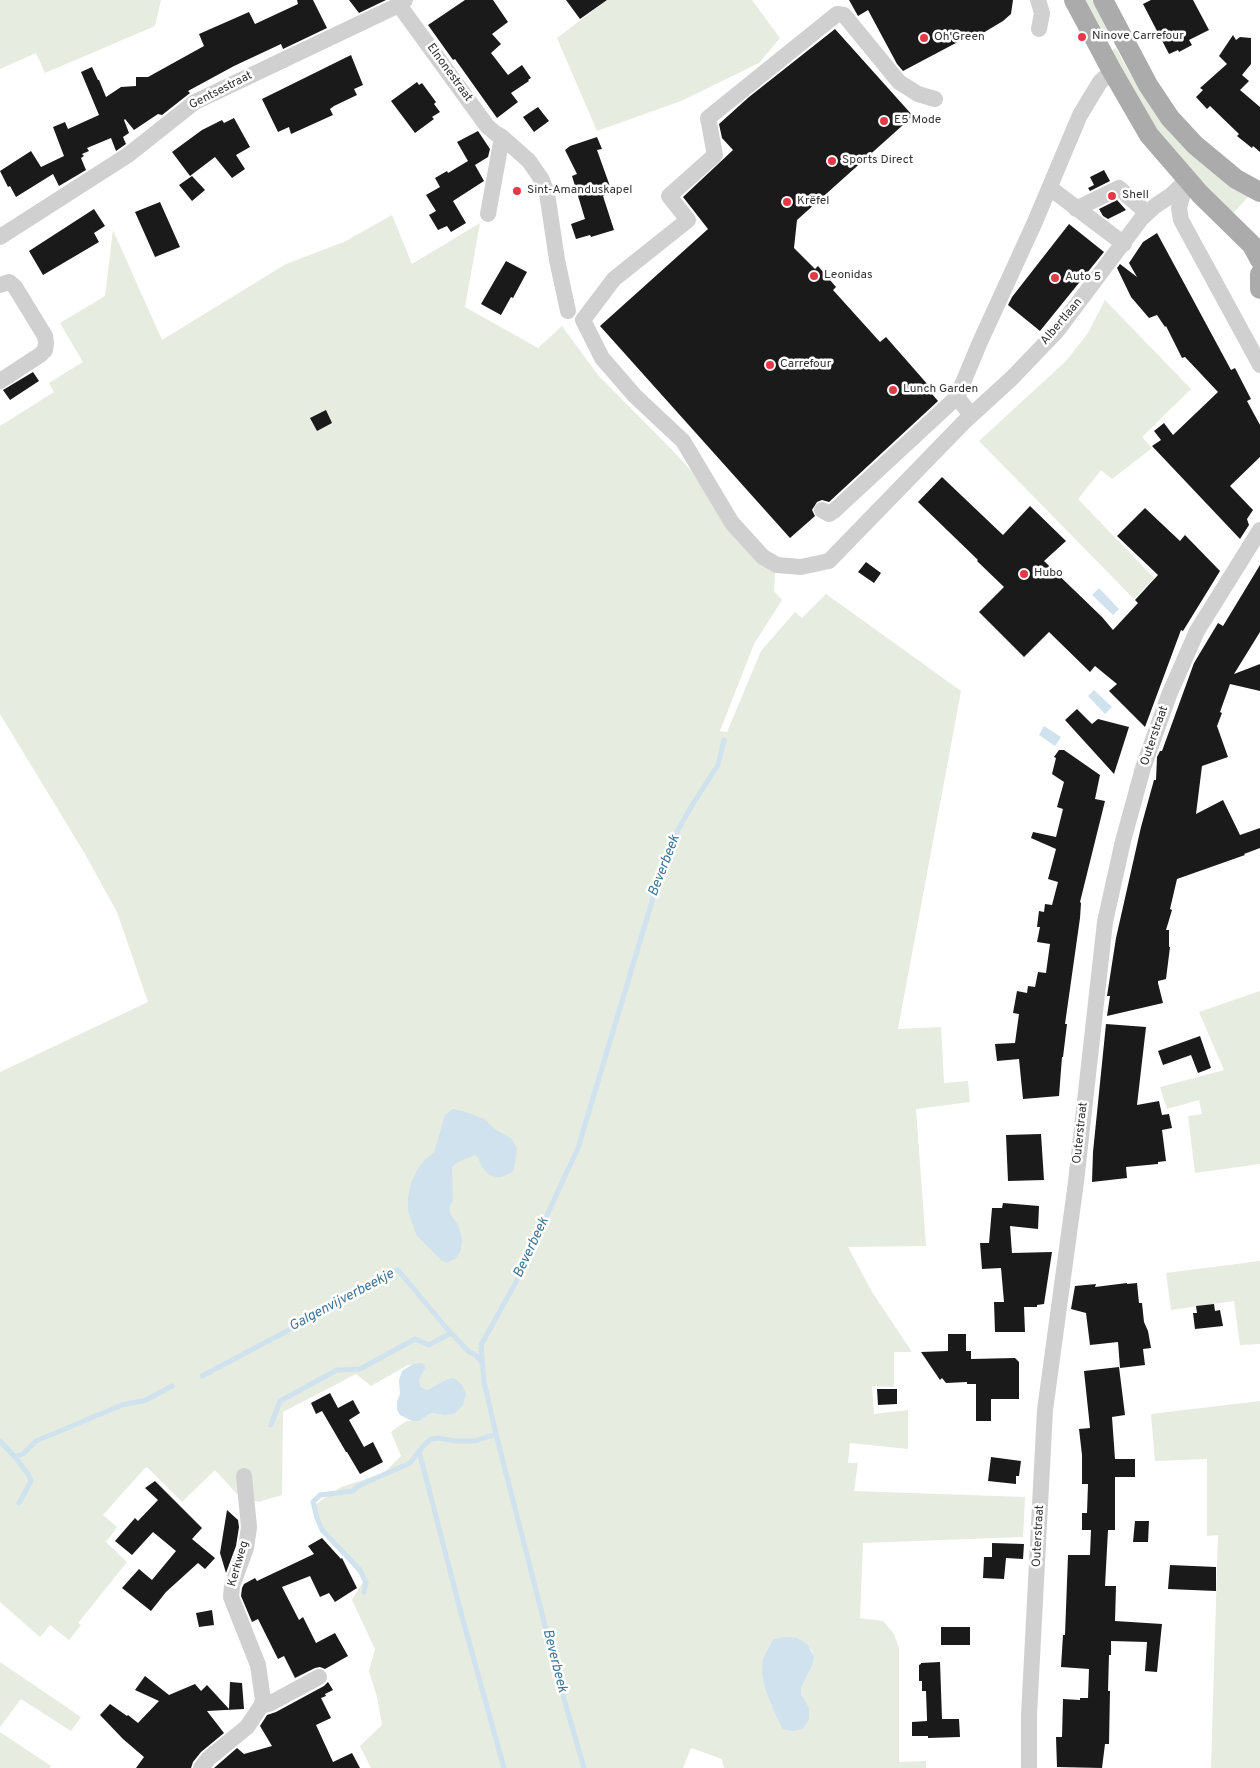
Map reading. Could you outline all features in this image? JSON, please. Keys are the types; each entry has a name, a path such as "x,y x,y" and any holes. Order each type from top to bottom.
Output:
{"main road":[{"path":"1074,0 1149,135 1187,180 1252,245 1260,260"},
{"path":"1103,0 1148,85 1170,118 1201,150 1236,179 1260,192"},
{"path":"1260,274 1260,289"}],"street":[{"path":"1038,0 1042,13 1039,29"},
{"name":"Elnonestraat","path":"402,2 487,126 529,161 542,180 547,193 556,260 568,311"},
{"name":"Gentsestraat","path":"0,237 128,155 195,102 402,2"},
{"name":"Albertlaan","path":"935,99 918,94 899,82 844,15 837,14 708,118 715,156 670,196 688,220 614,279 583,320 602,358 635,396 683,440 732,523 763,557 777,564 801,567 829,561 971,415 1012,378 1057,331 1147,213 1170,196 1187,180"},
{"path":"822,510 829,514 835,510 957,398 988,320 1050,188 1080,115 1100,82 1112,71"},
{"path":"488,214 502,137"},
{"path":"1187,180 1179,208 1181,220 1260,366"},
{"path":"1050,188 1124,244"},
{"path":"1076,209 1119,188 1147,213"},
{"path":"0,285 9,282 15,287 45,336 46,343 45,350 40,355 0,381"},
{"path":"957,398 971,415"},
{"name":"Outerstraat","path":"1029,1768 1029,1715 1045,1410 1076,1182 1105,922 1123,841 1144,768 1169,695 1197,631 1260,530"},
{"name":"Kerkweg","path":"244,1476 249,1527 246,1548 232,1586 231,1597 258,1665 261,1681 261,1706"},
{"path":"201,1768 209,1758 247,1727 261,1706 271,1703 319,1677"}],"shaded area":[{"path":"0,0 161,0 155,26 45,73 36,53 0,69"},
{"path":"607,0 752,0 780,38 759,63 681,101 597,131 557,38"},
{"path":"1080,0 1092,0 1113,39 1109,42 1106,35 1100,37"},
{"path":"1116,48 1129,72 1154,109 1250,195 1232,214 1216,199 1150,124 1110,51"},
{"path":"392,215 412,264 480,223 465,307 538,348 562,326 598,375 776,559 774,591 782,600 754,644 720,731 727,732 761,651 795,612 802,618 826,594 961,691 898,1029 941,1027 944,1083 968,1081 970,1102 916,1109 926,1246 848,1247 872,1292 912,1352 894,1352 894,1387 872,1386 874,1414 908,1410 908,1449 850,1443 848,1463 858,1463 854,1491 1025,1497 1023,1537 863,1543 860,1618 883,1621 894,1634 899,1648 899,1762 926,1761 926,1768 724,1768 722,1759 691,1748 683,1768 371,1768 360,1746 382,1725 377,1697 369,1671 375,1649 352,1600 364,1580 326,1535 313,1506 341,1487 384,1473 401,1456 391,1432 406,1421 419,1421 431,1413 444,1415 445,1380 427,1390 421,1387 419,1380 425,1369 420,1363 408,1365 371,1386 356,1374 283,1412 282,1495 258,1502 236,1493 215,1470 182,1502 147,1467 144,1469 103,1515 117,1527 106,1542 127,1562 78,1623 81,1625 69,1640 50,1625 40,1637 0,1602 0,1072 148,1002 117,912 85,854 0,714 0,426 54,392 49,383 83,362 60,323 105,296 113,230 162,340 286,264 344,242","holes":["780,1638 811,1649 814,1656 813,1664 801,1688 801,1694 804,1698 763,1658 773,1639"]},
{"path":"1105,300 1191,389 1142,437 1152,448 1112,479 1101,470 1078,499 1154,578 1134,599 979,441 1066,361 1088,333"},
{"path":"1260,991 1260,1164 1195,1173 1188,1116 1202,1114 1199,1100 1167,1109 1160,1087 1224,1070 1199,1012"},
{"path":"1260,1261 1260,1344 1240,1345 1234,1301 1171,1310 1166,1273"},
{"path":"1260,1401 1260,1768 1211,1768 1218,1535 1207,1536 1207,1459 1155,1461 1151,1414"},
{"path":"0,1662 81,1717 71,1731 21,1699 0,1727"},
{"path":"0,1732 51,1766 50,1768 0,1768"}],"water":[{"path":"1099,588 1119,609 1113,615 1092,595"},
{"path":"1094,690 1112,707 1105,714 1088,696"},
{"path":"1044,726 1061,737 1055,746 1039,735"},
{"path":"453,1109 484,1119 496,1130 512,1139 517,1149 514,1169 502,1177 488,1174 475,1155 458,1162 452,1167 453,1200 450,1206 450,1214 459,1226 462,1240 461,1250 456,1258 447,1263 441,1260 417,1236 408,1211 408,1198 411,1183 417,1170 425,1159 434,1153 445,1115"},
{"path":"413,1364 424,1364 425,1369 419,1380 421,1387 427,1390 445,1380 454,1378 462,1385 466,1394 463,1405 454,1414 431,1413 419,1421 412,1421 400,1415 397,1410 397,1402 400,1394 399,1380 402,1371"},
{"path":"797,1638 807,1644 814,1656 813,1664 801,1688 801,1694 809,1708 809,1719 803,1729 793,1731 783,1729 776,1716 765,1688 762,1672 763,1658 773,1639"}],"building":[{"path":"297,0 313,0 327,28 283,49 281,44 234,66 188,91 190,93 162,115 158,114 134,130 125,119 129,133 123,137 126,144 116,151 111,138 87,148 89,151 82,154 84,156 81,158 86,170 59,186 53,174 16,197 10,186 8,187 0,171 31,151 41,167 64,156 53,127 65,122 68,129 99,115 81,72 92,67 106,97 121,87 136,86 136,77 148,77 204,46 199,34 249,12 255,24 298,4"},
{"path":"349,0 386,0 359,13"},
{"path":"465,0 493,0 508,22 492,34 501,44 491,53 508,75 522,65 531,78 511,93 518,102 497,118 428,25"},
{"path":"566,0 607,0 580,19"},
{"name":"Oh'Green","path":"849,0 1013,0 1011,14 1003,21 973,39 971,35 903,71 897,64 868,10 858,16"},
{"path":"1151,0 1193,0 1209,30 1189,40 1192,45 1179,52 1178,50 1169,54 1143,4"},
{"name":"Carrefour","path":"835,29 913,116 797,220 794,248 815,269 818,266 836,287 833,290 880,342 886,337 929,386 927,388 938,401 829,502 822,500 817,502 812,510 815,516 790,538 600,326 708,229 683,197 733,150 722,138 719,124 749,97"},
{"path":"1233,35 1236,40 1240,37 1251,38 1251,64 1242,75 1249,81 1240,90 1260,107 1260,152 1237,136 1239,134 1210,106 1207,109 1196,97 1203,90 1200,88 1227,64 1219,56"},
{"path":"351,55 363,85 354,89 357,95 330,109 333,115 291,134 289,127 278,132 262,99"},
{"path":"417,82 419,85 422,83 436,102 434,104 440,112 432,117 434,119 415,133 391,101"},
{"path":"538,107 549,121 534,132 523,117"},
{"path":"234,118 250,147 236,155 245,169 232,178 215,157 190,176 172,152 202,130 222,120 224,123"},
{"path":"478,131 490,149 488,157 475,165 484,181 453,201 466,223 451,232 447,226 438,230 429,215 436,211 426,195 440,187 435,178 447,171 448,173 468,161 457,142"},
{"path":"597,137 602,149 597,150 612,192 603,196 614,230 591,237 590,235 576,239 571,224 585,219 572,176 577,174 565,150 570,146"},
{"path":"1104,170 1110,181 1090,191 1088,188 1094,185 1090,177"},
{"path":"192,176 205,190 192,201 179,185"},
{"path":"1117,200 1126,210 1108,219 1103,216 1099,209"},
{"path":"160,202 180,247 155,257 135,212"},
{"path":"94,209 105,226 94,233 99,242 43,275 29,251"},
{"name":"Auto 5","path":"1069,224 1104,252 1040,331 1008,305 1012,297"},
{"path":"1157,233 1231,370 1235,368 1251,399 1247,401 1260,425 1260,457 1230,486 1253,510 1247,519 1249,525 1240,539 1152,446 1161,440 1154,431 1164,423 1173,435 1218,392 1185,357 1182,358 1166,326 1157,315 1149,318 1131,297 1117,268 1120,264 1137,277 1129,263 1143,242"},
{"path":"506,261 527,272 501,315 481,304"},
{"path":"33,372 39,381 10,400 3,390"},
{"path":"326,410 332,423 317,431 310,418"},
{"path":"942,477 1003,535 1030,506 1066,541 1044,561 1113,630 1138,603 1135,600 1158,575 1117,536 1145,508 1180,541 1185,535 1220,571 1183,631 1181,630 1145,727 1109,691 1117,684 1095,666 1090,672 1049,632 1024,657 979,612 1004,587 918,502"},
{"path":"866,562 881,573 874,583 858,572"},
{"path":"1260,565 1260,632 1234,674 1260,664 1260,691 1230,684 1217,726 1228,757 1202,766 1196,814 1223,800 1240,835 1260,828 1260,848 1177,879 1170,909 1172,910 1166,930 1169,930 1170,947 1166,979 1158,981 1163,1003 1107,1016 1110,996 1107,996 1116,938 1141,827 1154,780 1156,780 1157,757 1160,751 1162,751 1194,663 1218,623 1223,626"},
{"path":"1077,709 1092,724 1098,719 1129,727 1114,774 1065,720"},
{"path":"1059,750 1064,750 1100,775 1095,799 1105,801 1080,902 1080,918 1065,1024 1067,1024 1059,1096 1023,1099 1019,1059 997,1061 995,1044 1015,1043 1019,1014 1013,1013 1017,991 1027,993 1028,986 1035,987 1038,972 1046,973 1050,944 1037,942 1040,927 1037,927 1039,911 1044,912 1045,904 1052,905 1058,882 1048,879 1056,849 1031,838 1033,832 1056,837 1063,809 1057,807 1064,782 1052,774 1056,758 1054,757"},
{"path":"1106,1024 1146,1027 1137,1105 1159,1101 1162,1115 1169,1114 1172,1128 1162,1130 1166,1161 1158,1162 1158,1164 1126,1167 1127,1178 1092,1182 1093,1152"},
{"path":"1200,1036 1211,1068 1198,1073 1191,1055 1163,1065 1158,1051"},
{"path":"1041,1134 1044,1180 1008,1181 1006,1135"},
{"path":"1003,1203 1039,1206 1038,1229 1010,1226 1012,1253 1052,1252 1044,1304 1037,1305 1037,1307 1024,1307 1025,1332 995,1332 994,1302 1004,1302 1001,1268 982,1269 980,1243 989,1243 992,1208 1002,1208"},
{"path":"1137,1283 1139,1303 1142,1303 1144,1322 1148,1331 1151,1348 1143,1349 1145,1365 1120,1368 1118,1342 1090,1345 1086,1313 1071,1309 1075,1286 1096,1284 1095,1287"},
{"path":"1214,1304 1215,1311 1220,1310 1223,1326 1195,1329 1193,1313 1197,1313 1196,1306"},
{"path":"948,1334 966,1334 966,1351 971,1351 971,1359 1015,1358 1019,1362 1019,1399 991,1399 991,1421 976,1421 976,1384 967,1384 967,1382 946,1383 942,1378 940,1380 921,1352 948,1351"},
{"path":"1119,1367 1125,1415 1112,1417 1115,1459 1135,1459 1135,1477 1115,1477 1115,1530 1108,1530 1105,1586 1116,1586 1115,1621 1162,1624 1157,1672 1145,1671 1147,1642 1111,1641 1108,1691 1110,1691 1109,1744 1105,1744 1102,1768 1057,1767 1056,1737 1062,1737 1063,1699 1080,1700 1080,1698 1088,1698 1089,1669 1061,1667 1063,1635 1065,1635 1068,1555 1090,1555 1091,1530 1082,1530 1082,1513 1087,1513 1088,1484 1082,1484 1082,1455 1079,1429 1090,1428 1084,1371"},
{"path":"877,1389 897,1389 897,1404 878,1405"},
{"path":"330,1393 338,1408 353,1400 360,1413 349,1420 364,1447 373,1442 383,1462 360,1474 322,1411 316,1414 311,1403"},
{"path":"991,1457 1021,1461 1019,1476 1016,1476 1016,1484 988,1481"},
{"path":"155,1481 202,1528 192,1539 215,1558 205,1569 198,1563 166,1592 151,1611 122,1588 139,1569 152,1580 176,1551 153,1532 132,1555 115,1541 135,1518 138,1521 158,1500 145,1488"},
{"path":"227,1510 238,1520 239,1527 236,1546 226,1573 220,1553"},
{"path":"1135,1521 1149,1521 1148,1542 1133,1542"},
{"path":"322,1538 342,1558 357,1588 335,1602 329,1593 320,1597 310,1576 282,1587 299,1620 303,1617 316,1643 335,1633 348,1656 325,1669 315,1668 295,1678 284,1656 278,1659 258,1619 252,1622 241,1596 242,1588 244,1584 255,1578 257,1581 314,1554 308,1546"},
{"path":"992,1543 1024,1544 1023,1559 1006,1558 1004,1579 983,1578 984,1557 992,1557"},
{"path":"1170,1565 1216,1567 1216,1591 1168,1589"},
{"path":"212,1610 214,1625 199,1627 196,1613"},
{"path":"941,1627 970,1627 970,1645 941,1645"},
{"path":"940,1662 942,1719 959,1719 960,1737 928,1738 928,1736 912,1736 912,1722 927,1721 926,1691 922,1691 922,1681 919,1681 919,1665 921,1663"},
{"path":"145,1676 169,1695 195,1684 201,1691 207,1685 229,1709 230,1682 242,1683 244,1709 207,1711 224,1733 201,1752 191,1768 136,1768 144,1757 100,1715 110,1704 138,1723 159,1701 135,1690"},
{"path":"328,1682 333,1690 321,1698 331,1718 316,1725 333,1762 352,1753 360,1768 214,1768 237,1748 244,1754 272,1746 260,1726 267,1715 276,1712"}],"waterway":[{"name":"Beverbeek","path":"584,1768 562,1692 496,1434 484,1382 481,1345 516,1282 578,1148 655,891 678,830 718,765 724,740"},
{"name":"Galgenvijverbeekje","path":"202,1376 338,1304 392,1271 398,1270 448,1330 469,1352 476,1355 482,1363"},
{"path":"271,1425 280,1401 337,1370 360,1369 415,1339 429,1345 451,1333"},
{"name":"Galgenvijverbeekje","path":"19,1503 31,1481 15,1457 23,1454 36,1441 122,1405 146,1400 172,1386"},
{"path":"364,1592 366,1583 360,1570 322,1530 313,1502 320,1495 353,1491 358,1486 410,1463 431,1439 475,1441 496,1434"},
{"path":"0,1441 15,1457"},
{"path":"419,1451 504,1768"}],"place":[{"name":"Ninove Carrefour","path":"1082,37"},
{"name":"Oh'Green","path":"924,38"},
{"name":"E5 Mode","path":"884,121"},
{"name":"Sports Direct","path":"832,161"},
{"name":"Sint-Amanduskapel","path":"517,191"},
{"name":"Shell","path":"1112,196"},
{"name":"Krëfel","path":"787,202"},
{"name":"Leonidas","path":"814,276"},
{"name":"Auto 5","path":"1055,278"},
{"name":"Carrefour","path":"770,365"},
{"name":"Lunch Garden","path":"893,390"},
{"name":"Hubo","path":"1024,574"}]}
